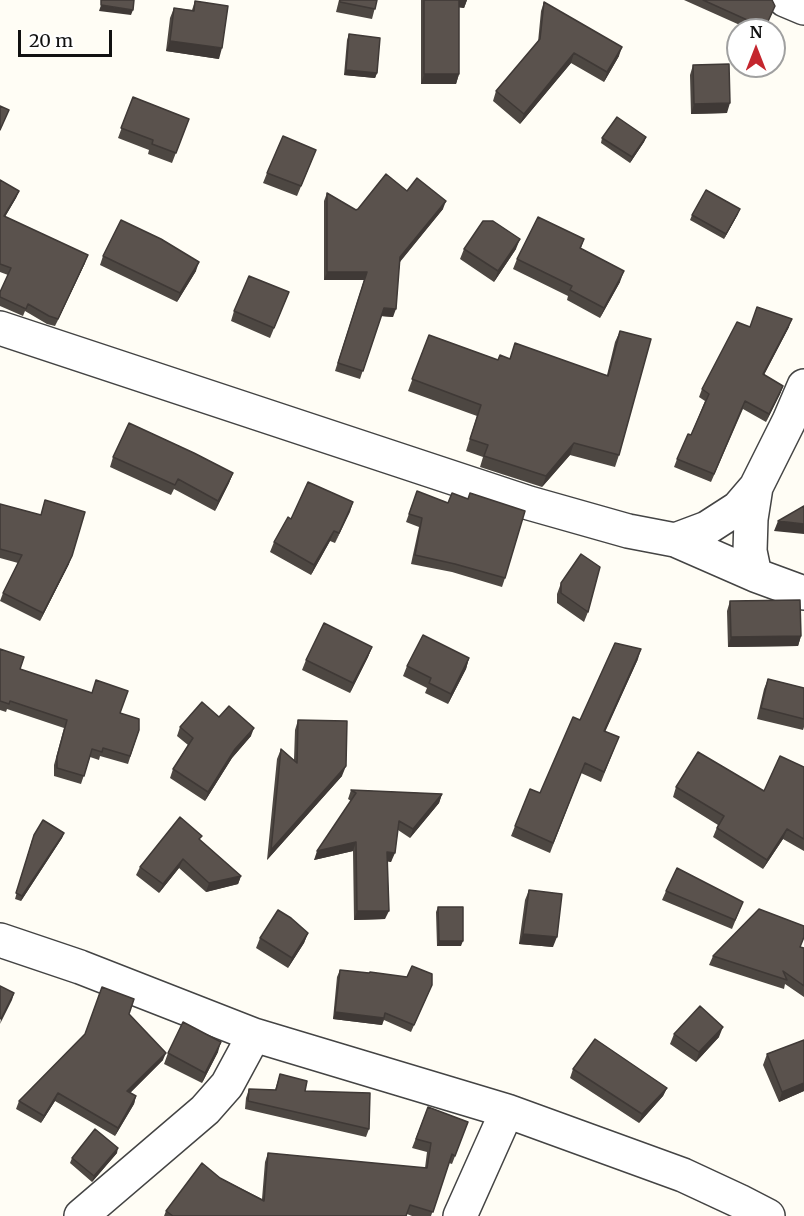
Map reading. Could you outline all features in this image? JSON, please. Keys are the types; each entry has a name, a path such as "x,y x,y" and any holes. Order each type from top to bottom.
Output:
{"street":[{"path":"785,0 804,8"},
{"path":"0,328 529,503 628,531 675,540 755,575 804,593"},
{"path":"675,540 707,528 738,508 756,487 804,386"},
{"path":"755,575 750,551 751,519 756,487"},
{"path":"0,940 80,967 254,1035 507,1111 683,1175 768,1216"},
{"path":"81,1216 205,1110 227,1085 254,1035"},
{"path":"460,1216 507,1111"}],"building":[{"path":"101,0 134,0 133,10 101,5"},
{"path":"340,0 377,0 375,9 340,2"},
{"path":"424,0 459,0 459,74 424,74"},
{"path":"703,0 772,0 775,6 770,18 743,18"},
{"path":"195,1 228,6 222,48 170,41 174,8 194,11"},
{"path":"544,2 622,47 607,72 574,53 524,114 496,91 540,39"},
{"path":"349,34 380,38 377,73 346,70"},
{"path":"726,64 726,78 729,78 730,103 694,104 693,65"},
{"path":"133,97 189,119 176,153 152,144 153,140 121,128"},
{"path":"0,106 9,110 0,130"},
{"path":"617,117 646,137 632,157 602,138"},
{"path":"283,136 316,150 301,186 267,173"},
{"path":"386,174 407,191 417,178 446,201 400,257 396,309 384,308 363,371 338,363 367,272 327,272 327,193 356,210"},
{"path":"0,180 19,191 4,216 88,255 58,319 28,304 26,309 0,297 11,268 0,264"},
{"path":"706,190 740,209 726,234 692,215"},
{"path":"538,217 584,239 580,248 624,271 604,308 570,290 572,286 517,259"},
{"path":"121,220 161,239 199,262 180,293 103,256"},
{"path":"483,221 493,221 520,239 498,271 464,249"},
{"path":"249,276 289,292 274,328 234,311"},
{"path":"757,307 792,319 763,374 783,386 769,414 745,401 714,474 677,459 688,434 691,435 709,394 702,389 737,322 750,327"},
{"path":"620,331 651,339 619,455 574,443 546,476 484,456 488,445 470,439 481,405 412,379 429,335 498,360 500,355 510,359 515,343 608,376"},
{"path":"129,423 233,473 218,501 178,479 175,485 113,457"},
{"path":"308,482 353,502 339,533 334,531 314,565 274,542 288,517 291,519"},
{"path":"417,491 448,503 452,493 468,499 470,493 525,511 505,578 415,555 422,518 409,514"},
{"path":"45,500 85,512 72,556 43,613 3,593 22,555 0,549 0,504 41,515"},
{"path":"804,506 804,524 778,521"},
{"path":"581,554 600,567 588,612 561,593 561,583"},
{"path":"800,600 801,636 731,637 730,601"},
{"path":"324,623 372,647 353,683 306,660"},
{"path":"423,635 469,658 451,694 429,683 431,678 407,666"},
{"path":"615,643 641,649 604,731 619,737 604,772 585,763 553,843 515,826 530,789 540,793 573,717 580,720"},
{"path":"0,649 24,657 20,669 92,693 96,680 128,691 120,713 139,719 139,730 130,756 103,748 102,752 92,749 84,776 57,768 57,757 67,720 10,701 9,704 0,701"},
{"path":"768,679 804,688 804,719 761,708"},
{"path":"202,702 219,717 229,706 254,728 235,749 208,792 173,769 193,738 180,727"},
{"path":"298,720 347,721 346,766 271,850 281,749 297,763"},
{"path":"698,752 764,791 780,756 804,767 804,839 787,829 767,860 717,828 724,816 676,787"},
{"path":"351,790 442,794 413,829 399,821 395,853 387,852 389,911 357,911 356,842 317,851 356,793"},
{"path":"180,817 202,836 199,839 241,876 209,883 183,859 163,884 140,867"},
{"path":"43,820 64,833 22,896 16,893 34,835"},
{"path":"677,868 743,902 735,920 666,891"},
{"path":"529,890 562,894 557,937 523,934"},
{"path":"438,907 463,907 463,941 439,941"},
{"path":"759,909 804,926 804,937 800,947 804,948 804,986 783,971 787,980 713,956"},
{"path":"278,910 308,933 292,958 260,938"},
{"path":"412,966 432,974 432,985 414,1025 385,1013 384,1018 335,1012 340,970 407,977"},
{"path":"0,986 14,993 1,1019 0,1018"},
{"path":"102,987 134,999 129,1014 166,1053 127,1091 136,1096 118,1128 58,1093 44,1116 19,1101 85,1034"},
{"path":"700,1006 723,1027 699,1052 674,1034"},
{"path":"183,1022 221,1042 205,1073 168,1053"},
{"path":"595,1039 667,1088 642,1114 573,1069"},
{"path":"804,1040 804,1083 782,1092 767,1054"},
{"path":"280,1074 307,1081 305,1091 370,1093 369,1129 248,1101 249,1089 276,1090"},
{"path":"428,1107 468,1122 455,1156 452,1154 433,1212 410,1205 406,1216 173,1216 166,1211 202,1163 220,1178 264,1201 268,1153 427,1168 431,1143 416,1139"},
{"path":"95,1129 118,1148 94,1176 72,1158"}]}
